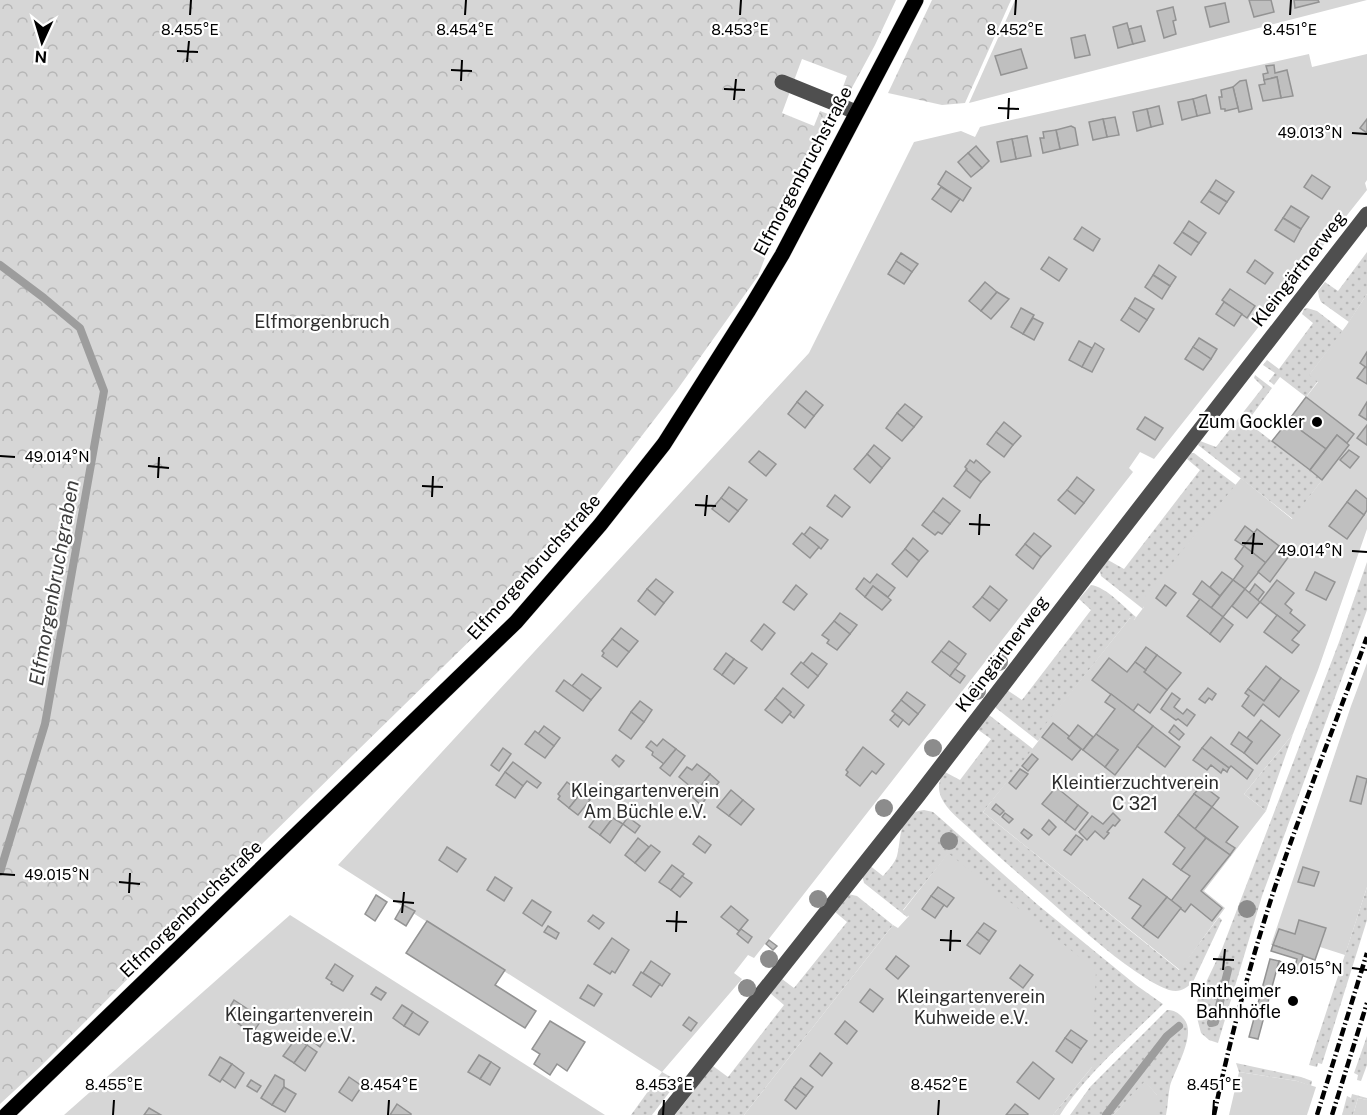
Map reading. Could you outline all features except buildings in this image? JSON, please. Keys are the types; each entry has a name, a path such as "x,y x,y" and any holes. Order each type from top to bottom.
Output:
{"main road":[{"name":"Elfmorgenbruchstraße","path":"6,1115 516,622 600,525 664,444 749,310 782,255 916,0"}],"lane":[{"path":"782,82 856,112"},
{"name":"Kleingärtnerweg","path":"665,1115 933,778 1367,214"}],"green space":[{"name":"Elfmorgenbruch","path":"0,0 896,0 848,95 840,95 847,76 802,59 782,113 814,126 820,111 836,117 771,242 758,276 677,390 584,511 490,621 0,1104"},
{"path":"932,0 1011,0 965,103 942,105 888,93"},
{"path":"1015,0 1367,0 969,103"},
{"name":"Kleingartenverein Am Büchle e.V.","path":"1309,54 1312,67 1367,54 1367,180 1365,183 1367,190 1154,459 1140,452 1129,468 1133,472 754,958 748,955 734,973 742,979 662,1072 338,865 809,353 914,142 961,131 975,137 980,127"},
{"path":"1367,252 1367,294 1349,322 1321,302 1318,291 1325,282 1338,291"},
{"name":"Kleintierzuchtverein C 321","path":"1367,294 1367,529 1293,734 1244,794 1266,811 1204,891 1225,908 1180,970 983,812 1040,739 1036,736 1130,618 1134,620 1144,607 1140,603 1241,478 1292,519 1322,480 1272,441 1318,382 1309,375"},
{"path":"1307,308 1317,311 1343,331 1310,374 1318,381 1306,397 1280,377 1274,385 1269,381 1275,373 1263,365 1267,360 1279,369 1313,323 1302,314"},
{"path":"1255,375 1272,388 1247,422 1322,480 1293,519 1198,445 1200,441 1216,447 1263,387 1254,378"},
{"path":"1191,453 1236,485 1141,603 1144,606 1143,609 1101,576 1100,571 1108,560 1124,569 1200,470 1187,459"},
{"path":"1367,562 1367,610 1262,896 1218,1043 1209,1040 1201,1033 1195,1010 1198,999 1222,949 1339,642"},
{"path":"1091,585 1109,593 1136,617 1133,621 1130,618 1037,736 1040,739 1038,741 995,705 1007,690 1022,700 1091,610 1079,599"},
{"path":"1367,663 1367,887 1345,955 1320,947 1326,928 1300,920 1295,934 1279,929 1271,945 1351,706"},
{"path":"989,715 1033,749 983,812 1179,970 1219,917 1222,920 1193,982 1187,987 1179,991 1169,990 1125,964 1011,867 947,807 939,790 941,777 945,772 960,780 991,739 977,729"},
{"path":"1293,734 1266,811 1244,794"},
{"path":"924,810 933,812 1038,905 1136,985 1163,1004 1095,1071 1060,1115 1053,1115 1092,1067 948,854 903,910 909,915 907,917 864,883 862,875 869,865 883,876 889,869 897,856 905,821 915,812"},
{"name":"Kleingartenverein Kuhweide e.V.","path":"948,853 1096,970 1092,1067 1053,1115 744,1115 893,925 898,928 909,916 903,911"},
{"path":"1367,887 1367,920 1322,1064 1318,1063 1317,1067 1309,1065"},
{"path":"848,894 857,896 893,925 744,1115 675,1115 713,1066 728,1077 784,1005 770,993 782,979 794,988 847,922 834,911"},
{"name":"Kleingartenverein Tagweide e.V.","path":"290,915 605,1115 64,1115"},
{"path":"1167,1010 1174,1011 1184,1019 1188,1033 1184,1052 1170,1086 1166,1115 1157,1115 1157,1095 1145,1082 1113,1115 1070,1115 1090,1087"},
{"path":"1367,1036 1367,1065 1361,1081 1357,1080 1358,1075 1354,1073"},
{"path":"1236,1063 1301,1077 1312,1081 1311,1086 1297,1081 1239,1072"},
{"path":"662,1072 678,1081 652,1115 631,1115"},
{"path":"1239,1072 1297,1081 1316,1087 1307,1115 1229,1115"},
{"path":"1145,1081 1157,1095 1157,1115 1113,1115"},
{"path":"1352,1094 1367,1098 1367,1100 1358,1098 1353,1115 1342,1115 1347,1096 1351,1098"},
{"path":"1358,1098 1367,1100 1367,1115 1353,1115"}],"waterway":[{"name":"Elfmorgenbruchgraben","path":"0,265 80,328 104,391 45,724 0,872"},
{"path":"1211,1023 1215,1022 1228,970"},
{"path":"1106,1115 1167,1036 1179,1026"}],"railway":[{"path":"1214,1115 1241,1002 1274,890 1367,637"},
{"path":"1317,1115 1367,953"},
{"path":"1332,1115 1367,1003"}],"place":[{"name":"Zum Gockler","path":"1317,422"},
{"name":"Rintheimer Bahnhöfle","path":"1293,1001"}]}
